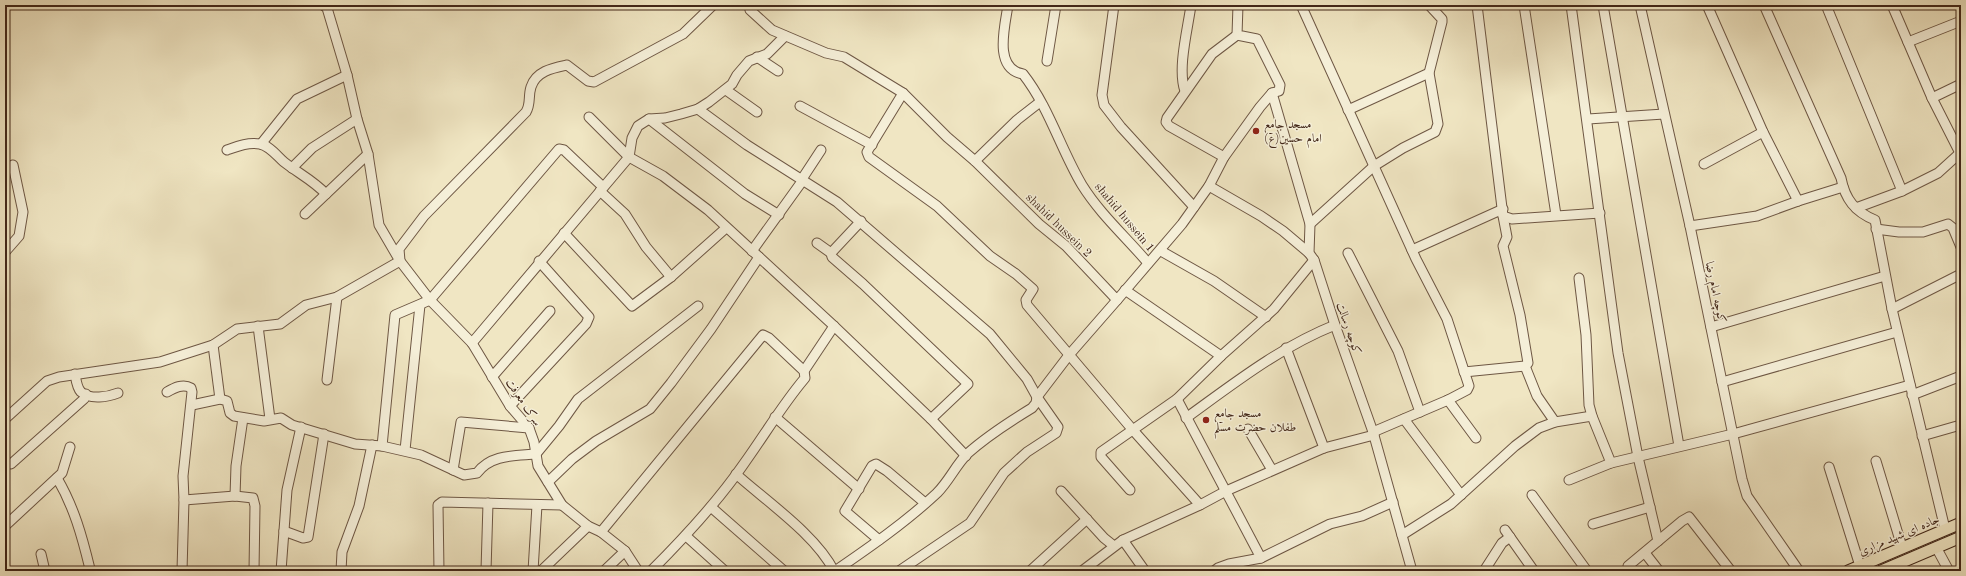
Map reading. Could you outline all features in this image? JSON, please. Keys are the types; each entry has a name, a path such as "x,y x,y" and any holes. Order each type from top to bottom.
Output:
{"main road":[{"name":"جاده ای شهید مزاری","path":"1848,571 1961,523"},
{"path":"1881,571 1961,537"}],"street":[{"name":"سرک معرفت","path":"323,5 327,8 368,154 379,225 400,261 430,300 472,343 510,406 530,428 538,466 562,505 588,526 601,532 625,551 638,571"},
{"path":"5,419 47,381 75,374 160,362 213,345 237,329 280,324 306,305 337,297 400,261 399,249 424,216 526,112 529,107 531,88 536,78 549,69 567,65 588,81 594,82 684,34 704,12 713,5"},
{"name":"shahid hussein 2","path":"749,5 750,10 772,30 826,52 844,57 903,93 947,137 975,161 1040,224 1066,246 1117,300"},
{"name":"shahid hussein 1","path":"1008,5 1002,47 1004,59 1017,73 1023,74 1033,87 1070,164 1093,202 1148,263 1161,251 1194,207 1209,186 1224,157 1272,93"},
{"path":"1047,61 1056,5"},
{"path":"1114,5 1102,95 1104,105 1121,127 1194,207"},
{"path":"1185,91 1182,80 1183,61 1191,5"},
{"path":"1237,35 1238,5"},
{"path":"1082,571 1123,540 1200,505 1226,491 1272,470 1298,461 1324,448 1374,433 1468,390 1469,386 1447,319 1412,250 1301,5"},
{"path":"1310,224 1374,166 1403,148 1435,132 1438,124 1429,73 1442,19 1429,5"},
{"path":"1477,5 1507,237 1503,246 1526,350 1528,363 1525,366"},
{"path":"1524,5 1556,215"},
{"path":"1571,5 1588,119 1618,353 1638,457 1658,541"},
{"path":"1603,5 1621,118 1679,446"},
{"name":"کوچه امام رضا","path":"1640,5 1690,226 1747,496 1799,571"},
{"path":"1706,5 1763,132 1798,201"},
{"path":"1764,5 1841,178 1843,188 1848,199 1865,216 1875,220 1897,332 1945,529"},
{"path":"1826,5 1902,191"},
{"path":"1856,208 1902,191 1938,173 1961,154 1932,98 1892,5"},
{"path":"1908,42 1961,21"},
{"path":"1224,157 1169,126 1166,122 1167,118 1185,91 1212,54 1237,35 1257,39 1280,86 1279,91 1272,93"},
{"path":"472,343 539,261 629,157 632,138 638,126 649,119 665,118 698,109 726,90 749,61 767,54 785,36"},
{"path":"757,58 778,72"},
{"path":"1348,110 1429,73"},
{"path":"261,144 297,99 347,75"},
{"path":"1932,98 1961,84"},
{"path":"726,90 757,112"},
{"path":"903,93 867,152 869,157 936,206 990,256 1033,288 1026,300 1027,305 1132,429 1200,505"},
{"name":"کوچه رسالت","path":"1272,93 1310,224 1311,257 1374,433 1412,571"},
{"path":"975,161 1017,120 1040,102"},
{"path":"800,106 872,145"},
{"path":"698,109 747,145 838,202 990,334 1027,379 1058,428 1056,433 1027,452 1004,473 970,523 899,571"},
{"path":"1588,119 1664,114"},
{"path":"589,117 629,157 662,176 693,198 756,254 931,419 966,456"},
{"path":"292,168 312,148 357,119"},
{"path":"649,119 745,194 779,215"},
{"path":"1704,164 1763,132"},
{"path":"227,150 244,143 261,144 271,150 326,194"},
{"path":"341,571 342,552 360,506 377,446 395,315 430,300 559,149 564,150 625,214 646,247 671,277"},
{"path":"548,482 572,459 596,441 650,408 671,383 711,329 779,215 821,150"},
{"path":"305,214 368,154"},
{"path":"5,252 19,236 23,212 14,165"},
{"path":"1130,490 1100,454 1132,429 1177,399 1221,356 1266,317 1274,309 1311,257 1283,231 1261,216 1209,186"},
{"path":"1690,226 1757,216 1798,201 1843,188"},
{"path":"1503,213 1512,218 1600,213"},
{"path":"1412,250 1503,213"},
{"path":"831,253 861,221"},
{"path":"1876,229 1900,232 1923,232 1948,224 1953,228 1961,247"},
{"path":"564,233 632,306 671,277 726,228"},
{"path":"817,242 831,253 832,257 968,384 931,419"},
{"path":"1161,251 1214,281 1266,317"},
{"path":"1348,253 1398,351 1420,412"},
{"path":"510,406 586,324 589,317 539,261"},
{"path":"736,474 800,530 829,562 834,571 879,540 925,503 953,475 966,456 995,432 1032,408 1036,403 1037,397 1069,355 1148,263"},
{"path":"1892,308 1961,274"},
{"path":"1711,328 1885,276"},
{"path":"1579,278 1592,416 1611,463"},
{"path":"1125,290 1221,356"},
{"path":"327,380 337,297"},
{"path":"405,450 420,305"},
{"path":"192,405 220,399 227,401 230,413 234,416 264,421 281,418 301,427 355,444 405,450 421,455 464,475 477,473 484,464 492,460 536,454 559,426 578,399 698,306"},
{"path":"492,377 550,312"},
{"path":"1186,418 1286,348 1312,334 1335,325"},
{"path":"258,326 270,419"},
{"path":"804,371 834,326"},
{"path":"1722,382 1897,332"},
{"path":"601,532 763,335 769,338 804,371 806,378 775,417 736,474 711,506 686,536 651,571"},
{"path":"213,345 220,399"},
{"path":"1286,348 1324,448"},
{"path":"1464,372 1525,366"},
{"path":"1525,366 1537,396 1555,422"},
{"path":"75,374 78,387 82,393 94,396 110,396 118,393"},
{"path":"1912,395 1961,376"},
{"path":"1569,480 1611,463 1733,434 1910,385"},
{"path":"167,392 178,387 188,386 191,388 192,405 188,420 183,476 184,500 182,571"},
{"path":"11,464 84,399 86,394"},
{"path":"1177,399 1260,558"},
{"path":"1448,400 1476,438"},
{"path":"1402,535 1451,504 1515,446 1539,428 1555,422 1592,416"},
{"path":"775,417 859,489"},
{"path":"235,496 236,466 243,418"},
{"path":"1404,419 1461,495"},
{"path":"453,470 462,422 530,428"},
{"path":"1922,436 1957,426"},
{"path":"281,571 287,490 301,427"},
{"path":"1248,429 1272,470"},
{"path":"284,531 303,538 308,537 324,434"},
{"path":"5,526 62,473 70,447"},
{"path":"1876,461 1902,548"},
{"path":"879,540 845,511 872,466 876,464 887,471 925,503"},
{"path":"1829,467 1860,566"},
{"path":"57,478 68,497 78,521 90,569"},
{"path":"1061,492 1088,519 1104,538 1114,546"},
{"path":"1532,495 1588,571"},
{"path":"184,500 235,496 253,498 255,506 254,571"},
{"path":"439,571 438,505 442,502 562,505"},
{"path":"1214,571 1229,564 1260,558 1330,524 1362,516 1393,502"},
{"path":"486,571 488,503"},
{"path":"533,571 537,505"},
{"path":"711,506 784,571"},
{"path":"1593,524 1650,507"},
{"path":"1628,566 1689,517 1731,571"},
{"path":"1030,571 1088,519"},
{"path":"541,571 588,526"},
{"path":"1484,571 1507,534 1534,571"},
{"path":"686,536 725,571"},
{"path":"1123,540 1145,571"},
{"path":"1936,547 1949,571"},
{"path":"604,571 625,551"},
{"path":"1645,553 1659,571"},
{"path":"41,554 45,571"}],"place":[{"name":"مسجد جامع امام حسین(ع)","path":"1256,131"},
{"name":"مسجد جامع طفلان حضرت مسلم","path":"1206,420"}]}
